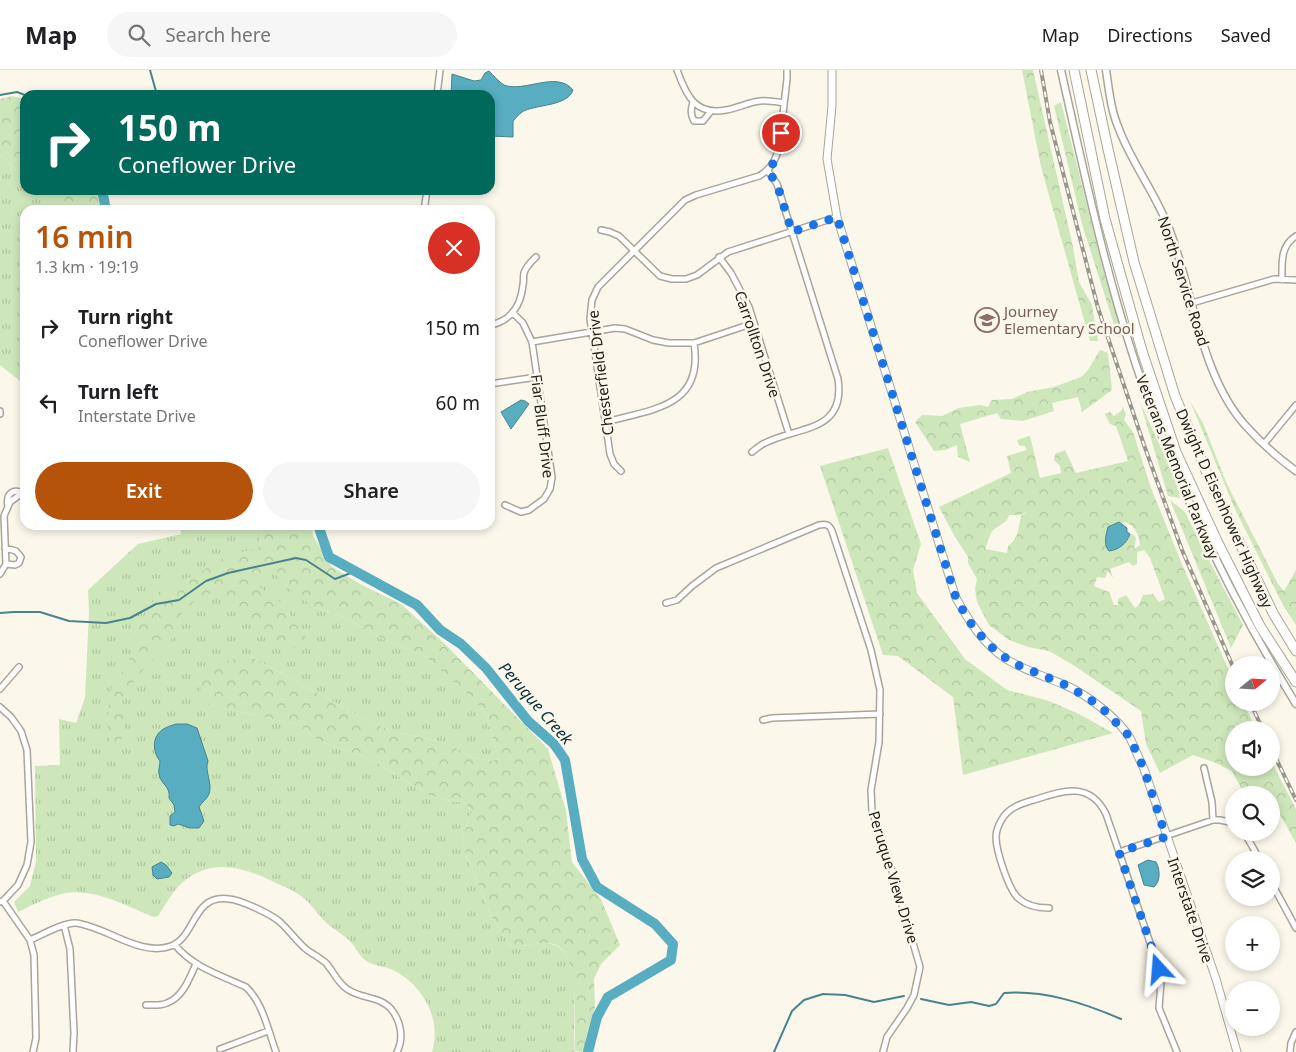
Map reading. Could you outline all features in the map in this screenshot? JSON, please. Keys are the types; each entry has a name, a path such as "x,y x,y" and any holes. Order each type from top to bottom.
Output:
{"highway":[{"name":"Dwight D Eisenhower Highway","path":"1074,70 1105,219 1142,351 1176,452 1218,543 1260,626 1296,682"},
{"name":"Dwight D Eisenhower Highway","path":"1091,70 1134,262 1175,396 1211,483 1273,613 1296,651"}],"main road":[{"name":"Interstate Drive","path":"832,70 832,106 827,159 837,217 956,598 973,627 1000,654 1013,663 1068,686 1085,696 1104,710 1129,736 1144,769 1216,980 1237,1052"}],"street":[{"path":"438,90 440,70"},
{"path":"677,70 684,88 693,102 700,108 711,111 725,111 760,101 784,103"},
{"path":"752,452 765,442 822,424 830,416 837,403 840,390 777,184 768,171 776,159 779,148 787,70"},
{"name":"Veterans Memorial Parkway","path":"1061,70 1110,274 1154,417 1219,568 1296,704"},
{"name":"North Service Road","path":"1106,70 1118,129 1158,201 1171,232 1215,375 1228,401 1244,425 1296,471"},
{"path":"693,102 691,109 694,121 703,121 711,111"},
{"name":"Chesterfield Drive","path":"621,471 614,464 610,454 590,319 592,300 598,286 685,200 759,176 768,171"},
{"path":"426,204 427,195"},
{"path":"601,230 619,236 660,276 672,279 686,279 697,275 728,252 837,217"},
{"path":"1282,280 1282,255 1286,245 1296,236"},
{"path":"495,323 505,320 513,313 522,296 524,272 536,257"},
{"name":"Carrollton Drive","path":"719,258 741,289 749,307 789,434"},
{"path":"1192,303 1274,279 1296,280"},
{"name":"Fiar Bluff Drive","path":"505,505 521,512 529,510 544,499 550,489 552,477 532,342 523,323 513,313"},
{"path":"532,342 615,328 625,329 653,340 669,343 694,343 754,323"},
{"path":"606,422 662,407 682,394 690,384 694,372 696,359 694,343"},
{"path":"495,383 537,377"},
{"path":"1264,444 1296,405"},
{"path":"0,574 6,564 4,516 10,502 20,494"},
{"name":"Peruque View Drive","path":"666,603 677,600 716,568 799,532 826,524 832,531 872,650 880,690 879,742 871,790 872,812 886,850 920,966 914,995 887,1038 883,1052"},
{"path":"5,548 16,551 21,557 15,565 6,564"},
{"path":"0,689 19,667"},
{"path":"0,707 11,717 21,731 26,750 32,842 27,865 18,885 2,902 30,940 34,956 36,1038 34,1052"},
{"path":"764,720 772,718 880,714"},
{"path":"1204,768 1212,802 1213,820"},
{"path":"1049,908 1032,905 1018,898 1010,886 996,836 1002,819 1010,809 1023,803 1066,790 1084,792 1094,798 1103,808 1119,852 1159,969 1162,982 1159,1008 1176,1052"},
{"path":"1119,852 1213,820 1225,821"},
{"path":"30,940 64,925 75,923 90,926 147,948 163,948 175,945 185,934 197,913 206,904 217,899 227,898 239,901 278,920 306,949 325,962 340,983 347,989 360,995 380,1000 388,1005 393,1010 399,1024 401,1039 397,1052"},
{"path":"1280,899 1296,928"},
{"path":"64,925 70,949 74,1033 73,1052"},
{"path":"175,945 184,956 196,964 246,987 258,1002 276,1052"},
{"path":"146,1005 166,1004 176,998 185,987 196,964"},
{"path":"220,1049 268,1031"},
{"path":"1290,1052 1291,1043 1296,1032"}],"green space":[{"path":"1022,70 1033,70 1073,247 1079,282 1092,305 1098,341 1090,341 1041,167"},
{"path":"12,96 20,98 20,173 0,155 0,99"},
{"path":"1061,102 1105,277 1124,335 1118,337 1082,224 1054,106"},
{"path":"0,155 20,173 20,195 46,195 60,205 20,205 20,381 0,365"},
{"path":"46,195 98,195 99,205 60,205"},
{"path":"1100,350 1108,353 1112,390 1082,412 1078,397 1052,403 1054,411 1023,421 1001,419 997,413 960,424 970,462 958,457 957,445 945,450 934,451 915,422 922,415 942,416 959,408 980,405 988,407 992,400 1012,399 1027,392 1054,387 1081,377 1088,370"},
{"path":"1190,401 1203,423 1226,482 1278,584 1284,591 1296,570 1296,625 1284,607 1234,507"},
{"path":"1140,402 1178,485 1180,498 1168,496"},
{"path":"1123,407 1126,415 1124,420 1133,432 1151,488 1225,662 1225,711 1247,711 1252,721 1225,721 1225,768 1193,755 1160,773 1146,744 1141,711 1049,651 1028,647 1009,640 989,625 977,602 975,589 977,579 968,563 968,557 939,507 1011,473 1007,456 1027,450 1025,446 1019,445 1017,440 1030,436 1040,478 1061,473 1060,466 1054,460 1055,454 1065,450 1076,473 1128,461 1116,426 1110,424 1105,414 1110,412 1114,416","holes":["1027,512 1021,516 1016,536 1008,546 1007,553 985,549 991,533 1006,521 1009,515 1020,515","1125,522 1136,531 1140,545 1134,549 1136,538 1133,534 1130,534 1122,546 1109,551 1108,527","1144,550 1150,558 1165,599 1159,602 1153,594 1143,595 1139,605 1135,608 1126,595 1118,599 1118,605 1114,605 1109,592 1094,586 1097,577 1105,578 1108,571 1113,578 1110,569 1129,562 1133,566 1137,564 1137,552"]},
{"path":"888,448 921,544 913,570 917,593 965,659 1007,690 1049,701 1079,714 1113,733 963,775 953,697 898,656 883,655 820,466"},
{"path":"1170,500 1185,512 1243,625 1231,648"},
{"path":"181,530 262,530 260,547 314,607 348,619 383,639 426,657 472,698 486,714 499,759 492,761 474,758 443,742 394,732 370,722 250,656 210,705 300,725 319,741 370,759 429,795 449,801 465,802 472,812 462,837 466,855 493,919 512,948 547,943 562,949 569,960 574,991 575,1052 432,1052 434,1027 432,1016 428,1004 413,984 393,970 371,964 365,960 351,942 327,923 307,901 289,889 254,873 230,867 218,867 194,875 178,887 158,916 154,917 109,898 73,892 44,900 18,912 14,902 30,886 36,861 35,766 60,765 59,719 76,723 85,698 89,612 88,590 138,544 181,534"},
{"path":"262,530 312,530 313,536 332,567 362,585 401,604 445,644 548,749 566,811 572,862 601,899 620,945 601,964 594,979 595,1007 589,1042 584,1052 575,1051 573,979 565,953 558,946 548,943 512,948 493,919 466,855 462,837 472,812 465,802 449,801 429,795 370,759 319,741 300,725 209,705 201,693 199,675 212,664 250,656 370,722 394,732 443,742 474,758 492,761 499,759 486,714 472,698 426,657 383,639 348,619 314,607 286,587 275,574 261,575 256,583 258,586 282,603 308,640 302,649 289,646 263,632 234,604 215,592 199,597 182,613 169,645 142,671 122,697 125,735 117,745 110,742 107,722 112,684 127,667 140,623 161,588 196,575 225,557 260,547"},
{"path":"1235,776 1279,776 1296,809 1296,843 1280,815 1280,786 1240,786"}],"water":[{"path":"489,71 504,85 512,87 558,82 566,84 573,90 570,95 558,102 528,109 521,113 513,121 513,137 495,136 495,90 451,90 452,74 474,81 481,80 485,73"},
{"path":"521,400 529,404 511,429 501,412"},
{"path":"1119,522 1127,528 1127,532 1130,534 1122,546 1109,551 1106,542 1108,527"},
{"path":"176,724 187,724 197,728 208,761 207,769 210,790 208,796 199,807 204,821 199,828 190,828 178,824 170,825 170,816 175,812 174,805 160,777 160,761 154,744 160,732 166,727"},
{"path":"1148,860 1156,862 1158,868 1159,878 1154,887 1144,885 1138,865"},
{"path":"161,862 172,873 169,877 157,879 153,875 152,867"}],"waterway":[{"name":"Peruque Creek","path":"150,70 156,90"},
{"path":"0,95 20,93"},
{"name":"Peruque Creek","path":"103,195 105,205"},
{"name":"Peruque Creek","path":"320,530 329,557 417,605 440,630 461,644 486,668 528,721 554,744 565,760 582,859 597,887 655,924 673,944 671,960 608,997 597,1017 588,1052"},
{"path":"0,613 40,612 69,621 106,623 130,618 156,604 179,600 206,581 228,573 296,558 306,560 335,579 356,571"},
{"path":"921,999 949,1005 971,1002 989,1006 996,1004 1004,993 1034,994 1078,1003 1121,1019"},
{"path":"774,1052 792,1011 804,1000 823,994 845,995 874,1002 904,996"}],"railway":[{"path":"1041,70 1050,122 1098,308 1182,550 1228,656"},
{"path":"1254,711 1259,721"},
{"path":"1280,767 1296,800"}],"place":[{"name":"Journey Elementary School","path":"987,320"}],"route":[{"path":"781,133 776,159 768,171 777,184 792,232 837,217 956,598 969,621 987,643 1006,659 1068,686 1098,705 1129,736 1144,769 1166,837 1119,852 1159,969"}]}
